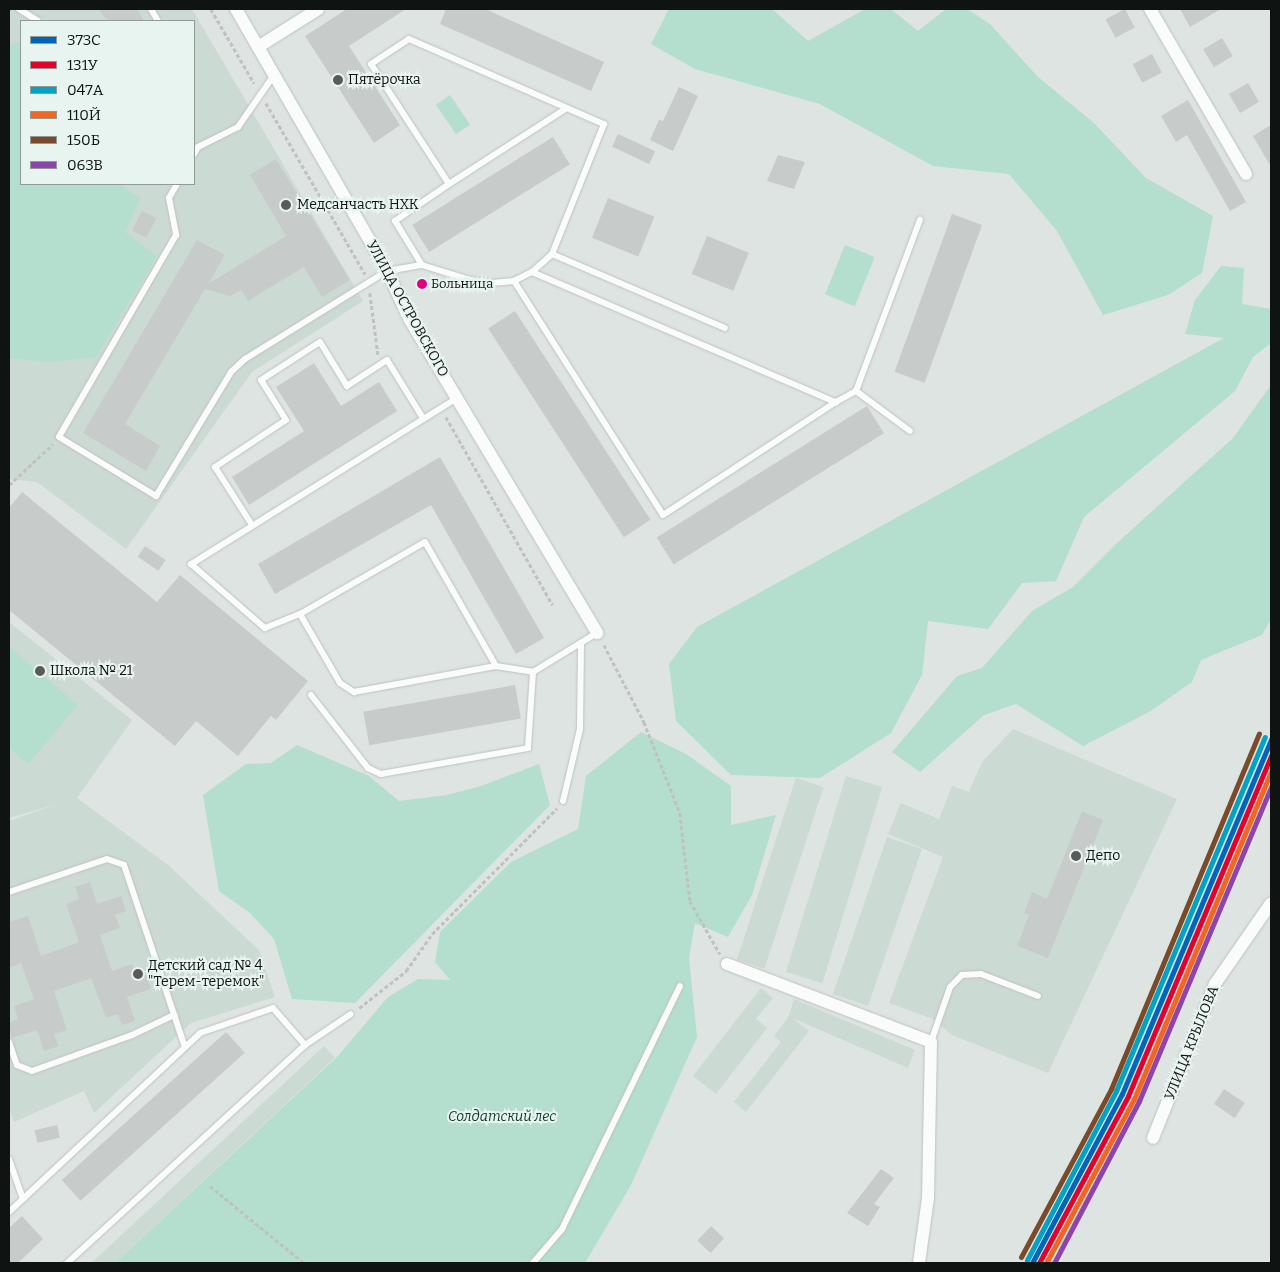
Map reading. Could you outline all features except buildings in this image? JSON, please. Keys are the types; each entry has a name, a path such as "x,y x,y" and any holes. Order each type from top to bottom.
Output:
{"street":[{"name":"УЛИЦА ОСТРОВСКОГО","path":"236,9 387,271 410,320 597,633"},
{"path":"258,46 318,9"},
{"path":"1150,9 1246,174"},
{"name":"УЛИЦА КРЫЛОВА","path":"1153,1138 1215,984 1271,903"},
{"path":"727,964 931,1042 928,1198 920,1263"}],"lane":[{"path":"19,9 36,20"},
{"path":"151,9 157,20"},
{"path":"176,185 169,198 176,235 59,437 156,496 231,372 244,359 387,271 422,265 470,280 491,284 514,281 532,272 552,254 604,124 409,39 371,64 450,184"},
{"path":"196,147 238,127 274,75"},
{"path":"422,265 395,221 567,108"},
{"path":"514,281 663,515 836,402 856,391 920,220"},
{"path":"552,254 725,328"},
{"path":"532,272 836,402"},
{"path":"252,525 215,467 286,420 261,380 320,342 348,386 387,360 423,418"},
{"path":"856,391 910,431"},
{"path":"457,398 191,564 265,628 300,614 424,542 496,666"},
{"path":"300,614 340,683 354,692 496,666 533,672 597,633"},
{"path":"563,801 580,728 581,643"},
{"path":"311,695 368,768 382,774 528,748 533,672"},
{"path":"9,892 108,859 124,865 185,1047"},
{"path":"931,1042 950,987 962,976 981,974 1038,996"},
{"path":"533,1263 562,1229 680,986"},
{"path":"9,1212 200,1033 273,1008 305,1045"},
{"path":"67,1263 305,1045 351,1014"},
{"path":"9,1042 17,1065 32,1071 132,1035 174,1015"},
{"path":"9,1159 23,1199"}],"path":[{"path":"211,9 369,282 379,365"},
{"path":"440,407 552,605"},
{"path":"9,485 59,437"},
{"path":"597,633 644,722 680,813 690,901 727,964"},
{"path":"351,1014 406,971 432,934 563,801"},
{"path":"210,1186 304,1263"}],"shaded area":[{"path":"9,9 192,9 363,301 252,372 126,549 37,482 9,479"},
{"name":"Детский сад № 4 \"Терем-теремок\"","path":"9,622 132,720 77,798 168,865 259,950 275,997 191,1023 94,1113 84,1091 14,1122 9,1109 9,821 57,804 9,818"},
{"path":"1013,729 1177,799 1048,1073 952,1035 933,1019 889,1003 943,857 888,834 901,803 939,819 952,786 969,792 982,762"},
{"path":"846,776 882,787 822,983 786,972"},
{"path":"796,778 824,787 765,969 737,960"},
{"path":"887,837 922,849 868,1006 833,994"},
{"path":"761,988 773,998 756,1019 767,1028 716,1094 693,1076"},
{"path":"794,999 915,1050 908,1068 792,1018 809,1031 746,1112 734,1102 781,1042 774,1036 789,1016"},
{"path":"324,1046 335,1058 115,1263 91,1263"}],"green space":[{"path":"669,9 772,9 808,41 865,9 891,9 918,31 946,9 967,9 990,24 1038,77 1094,123 1146,178 1213,216 1202,273 1168,295 1103,315 1057,231 1009,174 933,166 820,104 695,69 651,44"},
{"path":"20,41 20,185 124,185 123,187 141,198 125,232 157,256 96,357 49,362 9,358 9,46"},
{"path":"450,95 470,125 456,134 436,105"},
{"path":"845,245 875,257 855,306 825,294"},
{"path":"1221,266 1244,268 1242,304 1271,309 1271,343 1253,357 1235,391 1084,517 1056,581 1022,583 988,629 928,621 922,675 891,733 820,778 731,775 676,721 669,664 697,627 1224,338 1185,334 1195,300"},
{"path":"1271,385 1271,619 1262,635 1201,660 1192,682 1149,712 1083,746 1016,704 984,715 920,772 892,752 957,676 982,668 1032,611 1073,587 1117,543 1233,438"},
{"path":"9,647 78,705 28,764 9,748"},
{"name":"Солдатский лес","path":"641,732 686,754 731,786 731,825 776,815 752,895 728,937 695,923 689,958 697,1037 631,1185 585,1263 115,1263 337,1057 388,997 418,979 450,980 435,962 440,932 511,862 578,829 586,776"},
{"path":"297,745 369,776 399,801 447,795 481,786 539,764 550,805 355,1003 292,999 274,939 250,913 219,891 203,795 246,764 271,763"}],"transit line":[{"name":"150Б","path":"1021,1257 1111,1089 1259,734"},
{"name":"047А","path":"1027,1260 1116,1091 1265,737"},
{"name":"373C","path":"1032,1263 1122,1094 1271,739"},
{"name":"131У","path":"1039,1263 1128,1096 1271,755"},
{"name":"110Й","path":"1046,1263 1134,1099 1271,771"},
{"name":"063В","path":"1054,1263 1139,1101 1271,787"}],"place":[{"name":"Пятёрочка","path":"338,80"},
{"name":"Медсанчасть НХК","path":"286,205"},
{"name":"Больница","path":"422,284"},
{"name":"Школа № 21","path":"40,671"},
{"name":"Депо","path":"1076,856"},
{"name":"Детский сад № 4 \"Терем-теремок\"","path":"138,974"}]}
